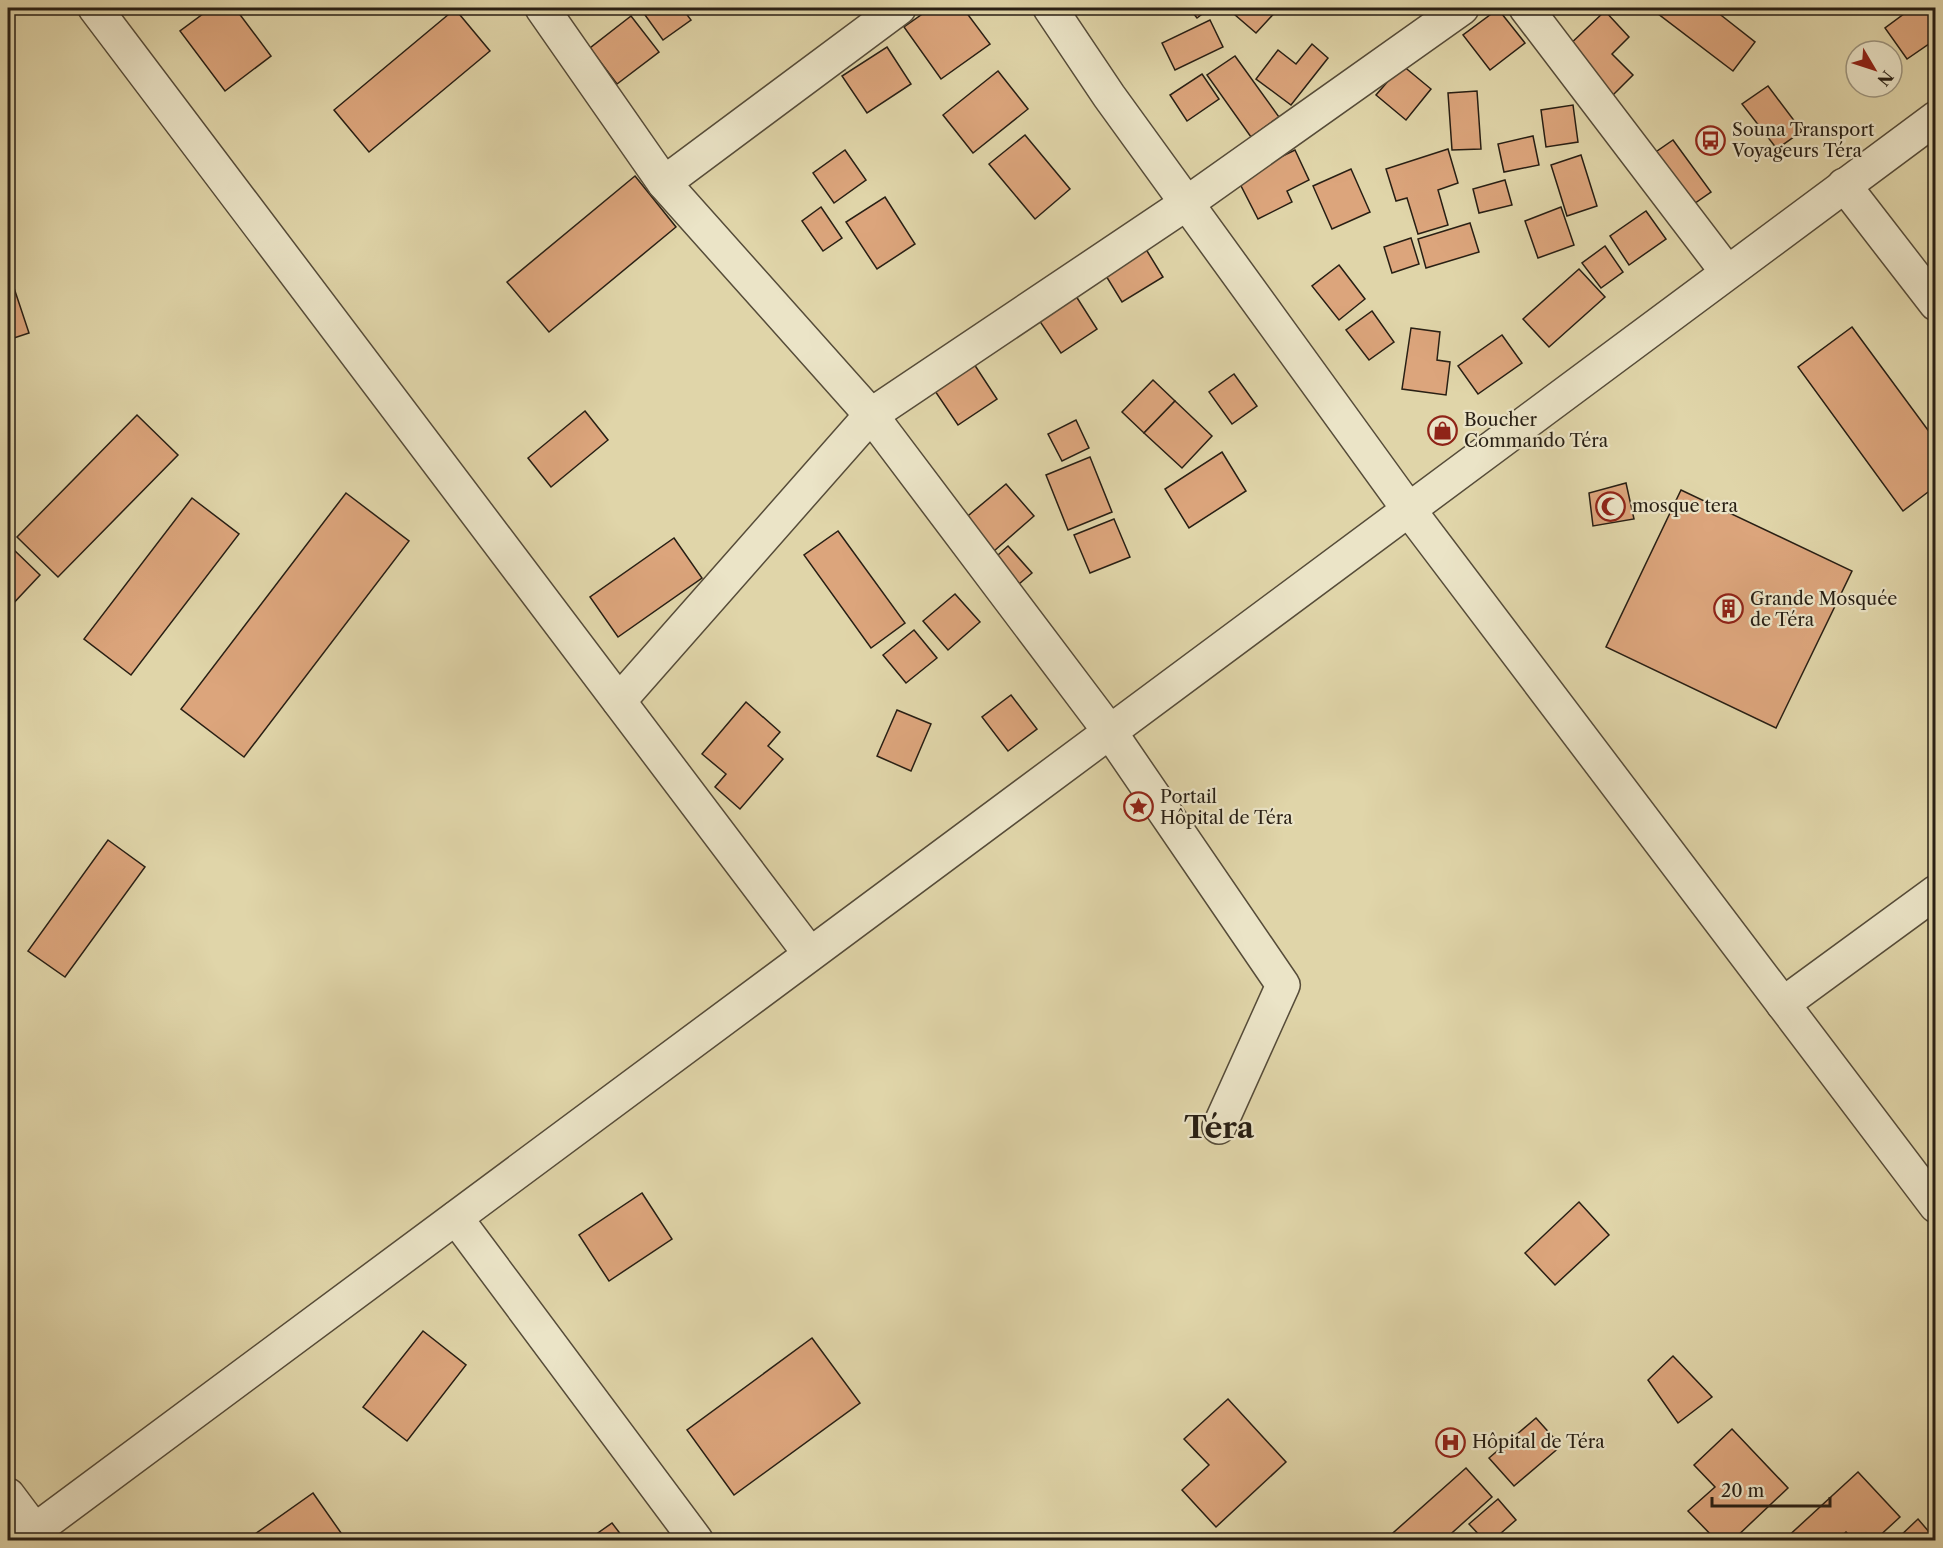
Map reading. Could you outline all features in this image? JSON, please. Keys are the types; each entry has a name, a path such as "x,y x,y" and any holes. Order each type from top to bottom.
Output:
{"street":[{"path":"95,8 810,954"},
{"path":"542,8 664,183 871,415 1110,732 1283,985 1219,1127"},
{"path":"664,183 899,8"},
{"path":"1050,8 1109,96 1409,510 1935,1206"},
{"path":"619,701 871,415 1187,203 1462,8"},
{"path":"1526,8 1727,272"},
{"path":"8,1495 29,1536 1935,118"},
{"path":"1844,186 1935,304"},
{"path":"1783,1004 1935,892"},
{"path":"456,1218 696,1540"}],"building":[{"path":"211,8 235,8 271,56 225,91 180,31"},
{"path":"640,8 682,8 691,20 663,40"},
{"path":"931,8 963,8 990,44 941,79 904,27"},
{"path":"1189,8 1210,8 1197,18"},
{"path":"1227,8 1279,8 1256,33"},
{"path":"1661,8 1721,8 1717,12 1755,42 1733,71 1657,13"},
{"path":"1912,8 1924,8 1936,24 1936,39 1907,59 1904,55 1904,39 1893,39 1885,28"},
{"path":"455,9 490,51 369,152 334,110"},
{"path":"1498,9 1525,43 1490,70 1463,35"},
{"path":"1605,11 1629,37 1612,54 1633,75 1611,97 1565,49"},
{"path":"631,16 659,52 617,84 590,48"},
{"path":"1210,20 1223,47 1175,70 1162,43"},
{"path":"1312,44 1328,58 1291,105 1256,79 1278,50 1296,64"},
{"path":"887,47 911,84 867,113 842,76"},
{"path":"1235,56 1279,117 1251,137 1207,75"},
{"path":"1402,65 1431,89 1406,120 1376,95"},
{"path":"998,71 1028,109 973,153 943,115"},
{"path":"1202,74 1219,99 1187,121 1170,95"},
{"path":"1768,86 1802,131 1777,149 1742,104"},
{"path":"1477,91 1481,149 1452,150 1448,93"},
{"path":"1573,105 1578,142 1546,147 1541,110"},
{"path":"1025,135 1070,189 1035,219 989,164"},
{"path":"1533,136 1539,165 1504,172 1498,144"},
{"path":"1673,140 1711,192 1688,208 1650,156"},
{"path":"1448,149 1458,183 1438,190 1448,225 1418,234 1407,198 1396,201 1386,169"},
{"path":"845,150 866,180 834,203 813,173"},
{"path":"1295,150 1309,180 1287,191 1292,202 1258,219 1237,178"},
{"path":"1581,155 1597,206 1567,216 1551,165"},
{"path":"1351,169 1370,212 1332,229 1313,186"},
{"path":"635,176 676,227 549,332 507,282"},
{"path":"1505,180 1512,205 1479,213 1473,189"},
{"path":"885,197 915,244 877,269 846,222"},
{"path":"821,207 842,238 823,251 802,221"},
{"path":"1561,207 1574,245 1538,258 1525,221"},
{"path":"1646,211 1666,239 1629,265 1610,236"},
{"path":"1470,223 1479,252 1426,268 1418,239"},
{"path":"1411,238 1419,264 1392,273 1384,247"},
{"path":"1144,246 1163,277 1122,302 1103,271"},
{"path":"1605,246 1623,272 1601,288 1582,263"},
{"path":"1339,265 1365,299 1339,320 1312,286"},
{"path":"1579,269 1605,297 1549,347 1523,319"},
{"path":"8,270 29,333 8,340"},
{"path":"1074,293 1097,329 1061,353 1037,317"},
{"path":"1372,311 1394,342 1369,360 1346,330"},
{"path":"1852,327 1936,441 1936,486 1903,511 1798,367"},
{"path":"1411,328 1440,332 1437,360 1450,362 1446,395 1402,389"},
{"path":"1502,335 1522,363 1478,394 1458,366"},
{"path":"974,364 997,399 958,425 935,391"},
{"path":"1234,374 1257,406 1232,424 1209,392"},
{"path":"1153,380 1175,401 1144,433 1122,412"},
{"path":"1175,401 1212,436 1182,468 1144,433"},
{"path":"585,411 608,440 551,487 528,458"},
{"path":"137,415 178,455 58,577 17,537"},
{"path":"1076,420 1089,448 1062,461 1048,434"},
{"path":"1222,452 1246,491 1189,528 1165,489"},
{"path":"1090,457 1112,512 1068,530 1046,475"},
{"name":"mosque tera","path":"1626,483 1634,519 1593,526 1589,493"},
{"path":"1006,484 1034,516 986,558 957,525"},
{"name":"Grande Mosquée de Téra","path":"1681,490 1852,571 1776,728 1606,647"},
{"path":"346,493 409,541 244,757 181,709"},
{"path":"192,498 239,534 131,675 84,639"},
{"path":"1114,519 1130,557 1090,573 1074,535"},
{"path":"838,531 905,623 871,648 804,555"},
{"path":"674,538 702,578 618,637 590,597"},
{"path":"1008,546 1032,573 1012,590 988,564"},
{"path":"12,548 40,575 8,609 8,552"},
{"path":"955,594 980,622 948,650 923,621"},
{"path":"914,630 937,658 906,683 883,655"},
{"path":"1011,695 1037,729 1008,751 982,717"},
{"path":"746,702 780,732 768,746 783,759 740,809 715,787 726,774 702,754"},
{"path":"897,710 931,724 911,771 877,756"},
{"path":"108,840 145,867 65,977 28,951"},
{"path":"642,1193 672,1239 609,1281 579,1235"},
{"path":"1579,1202 1609,1235 1555,1285 1525,1253"},
{"path":"423,1331 466,1365 407,1441 363,1407"},
{"path":"812,1338 860,1403 734,1495 687,1430"},
{"path":"1673,1356 1712,1397 1678,1423 1648,1380"},
{"path":"1228,1399 1286,1462 1216,1527 1182,1490 1209,1465 1184,1439"},
{"path":"1536,1418 1561,1446 1514,1486 1489,1458"},
{"path":"1732,1429 1788,1488 1733,1540 1716,1540 1688,1511 1715,1487 1694,1465"},
{"path":"1466,1468 1492,1497 1444,1540 1385,1540"},
{"path":"1858,1472 1900,1517 1875,1540 1854,1540 1846,1532 1837,1540 1784,1540"},
{"path":"313,1493 346,1540 259,1540 255,1534"},
{"path":"1498,1499 1516,1520 1493,1540 1484,1540 1469,1524"},
{"path":"1918,1519 1936,1540 1896,1540"},
{"path":"612,1523 625,1540 588,1540"}],"place":[{"name":"Souna Transport Voyageurs Téra","path":"1711,140"},
{"name":"Boucher Commando Téra","path":"1443,430"},
{"name":"mosque tera","path":"1611,506"},
{"name":"Grande Mosquée de Téra","path":"1729,609"},
{"name":"Portail Hôpital de Téra","path":"1139,807"},
{"name":"Hôpital de Téra","path":"1451,1442"}],"district":[{"name":"Téra","path":"1219,1127"}]}
